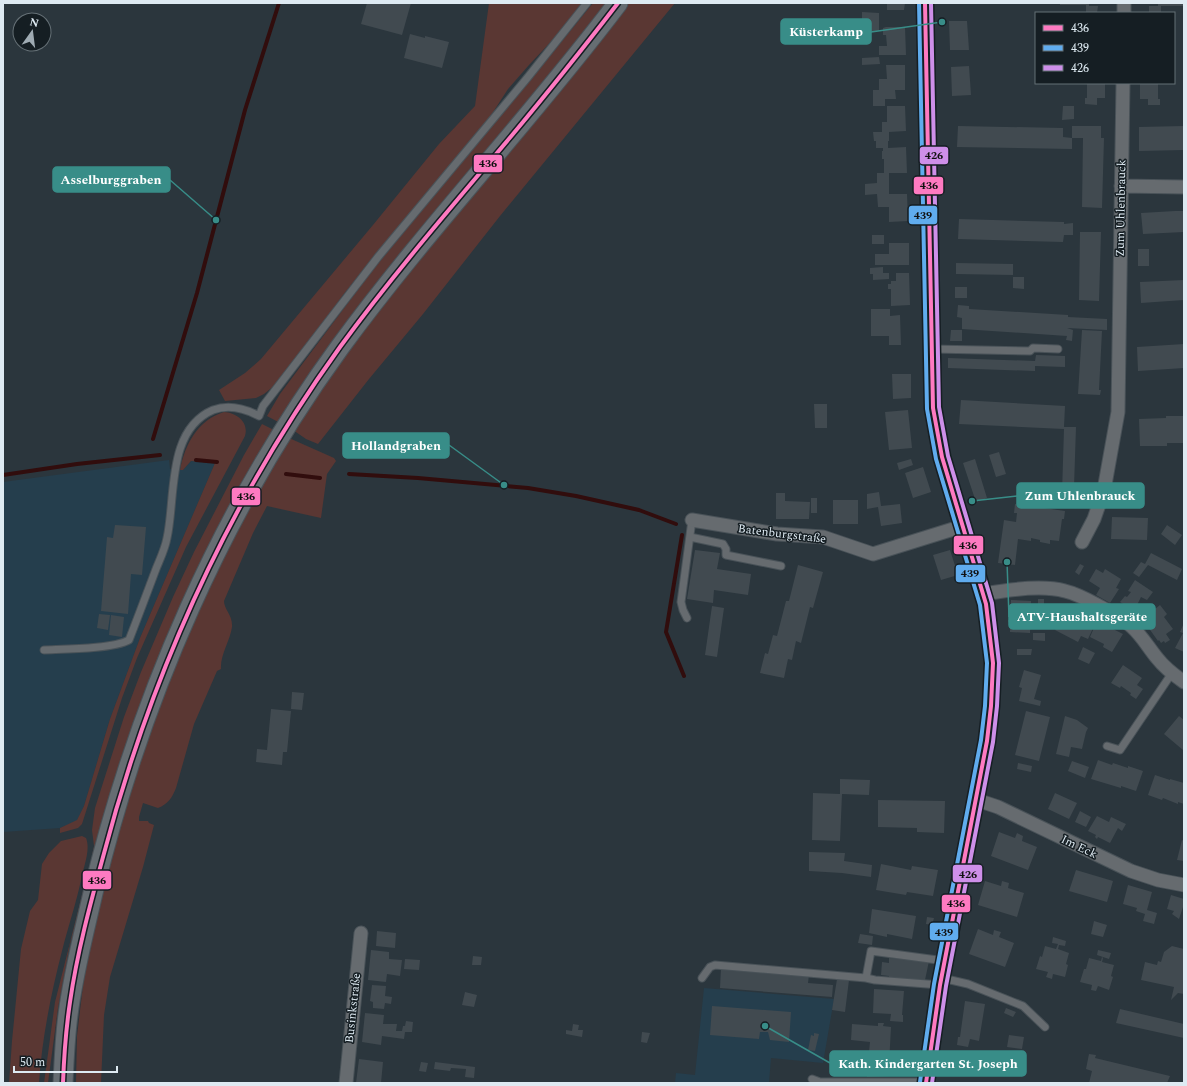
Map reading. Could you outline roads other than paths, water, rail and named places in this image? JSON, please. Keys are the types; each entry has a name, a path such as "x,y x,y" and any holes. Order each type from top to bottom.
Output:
{"main road":[{"path":"62,1083 67,1017 76,964 108,832 133,752 170,654 226,533 284,431 339,348 412,253 561,76 618,3"}],"street":[{"path":"925,3 933,408 942,457 984,594 993,663 988,737 941,981 926,1082"},
{"name":"Zum Uhlenbrauck","path":"1082,542 1094,519 1104,490 1118,412 1123,84"},
{"path":"1121,186 1184,187"},
{"name":"Batenburgstraße","path":"692,520 777,534 823,537 872,554 963,526"},
{"path":"984,594 1040,588 1055,588 1067,591 1119,617 1131,626 1142,637 1157,658 1172,673 1184,682"},
{"name":"Im Eck","path":"977,800 998,807 1131,871 1158,880 1184,885"},
{"name":"Businkstraße","path":"346,1083 361,933"}],"lane":[{"path":"44,650 123,644 129,640 167,539 175,469 179,450 185,437 194,424 207,413 218,408 243,408 259,416 263,406 378,257 588,3"},
{"path":"932,349 1030,351 1033,348 1058,349"},
{"path":"687,618 681,602 692,520"},
{"path":"690,537 723,544 726,550 726,555 781,566"},
{"path":"1107,746 1120,750 1172,673"},
{"path":"866,978 871,950 945,961"},
{"path":"702,978 710,967 715,965 875,980 941,981 968,984 1023,1006 1045,1027"},
{"path":"812,1079 820,1082 926,1082"}],"waterway":[{"path":"153,439 197,293 245,110 279,3"},
{"path":"3,475 77,464 160,455"},
{"path":"196,460 217,462"},
{"path":"286,474 320,478"},
{"path":"349,474 418,478 528,488 576,496 639,510 676,524"},
{"path":"682,535 666,632 684,676"}],"place":[{"name":"Küsterkamp","path":"942,22"},
{"name":"Asselburggraben","path":"216,220"},
{"name":"Hollandgraben","path":"504,485"},
{"name":"Zum Uhlenbrauck","path":"972,501"},
{"name":"ATV-Haushaltsgeräte","path":"1007,562"},
{"name":"Kath. Kindergarten St. Joseph","path":"765,1026"}]}
